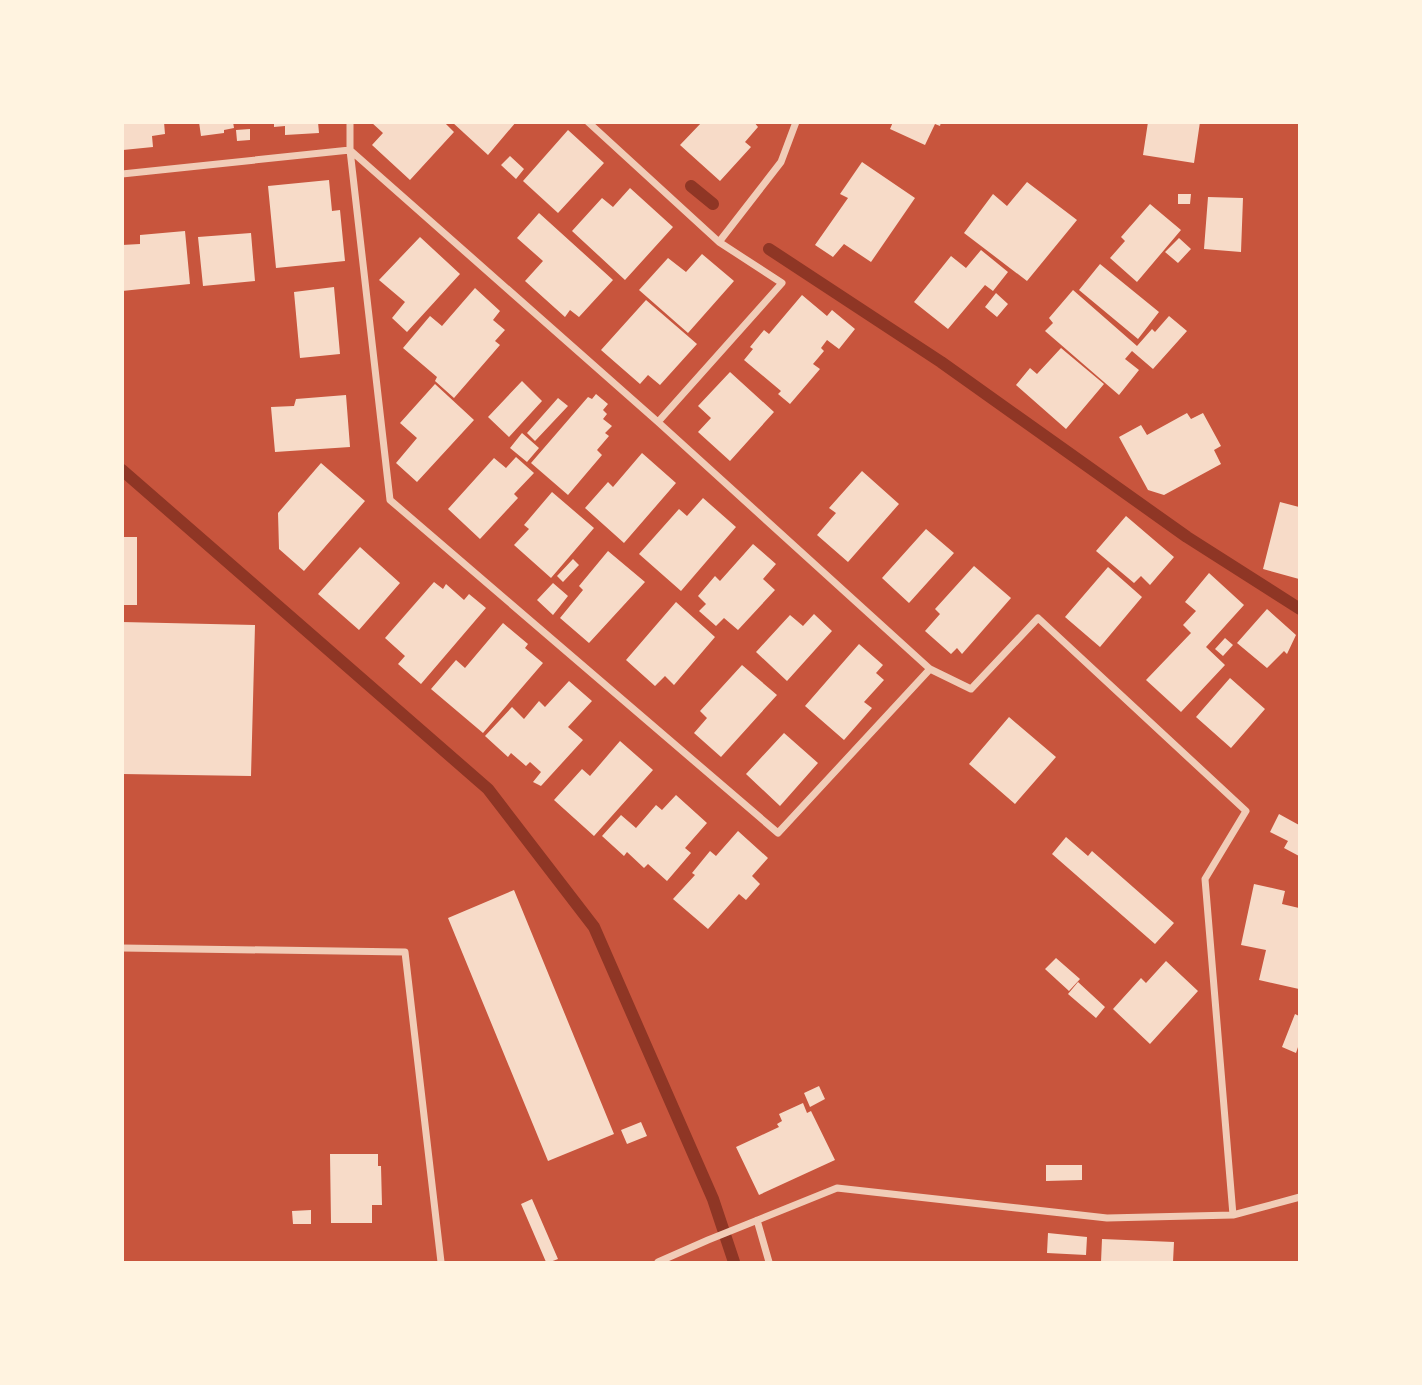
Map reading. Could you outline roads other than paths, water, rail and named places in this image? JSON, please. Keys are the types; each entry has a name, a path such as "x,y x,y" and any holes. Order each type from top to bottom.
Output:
{"street":[{"path":"349,122 390,500 778,833 930,669"},
{"path":"588,122 719,242 782,283 658,422"},
{"path":"719,242 781,162 796,122"},
{"path":"122,174 350,150 658,422 930,669 971,688 1038,618 1246,811 1205,879 1233,1215"},
{"path":"122,948 405,952 441,1262"},
{"path":"658,1262 671,1259 836,1188 1107,1218 1233,1215 1300,1197"},
{"path":"757,1220 769,1262"}],"waterway":[{"path":"691,186 713,204"},
{"path":"769,249 941,362 1187,537 1300,609"},
{"path":"122,470 488,789 594,927 713,1199 734,1262"}]}
